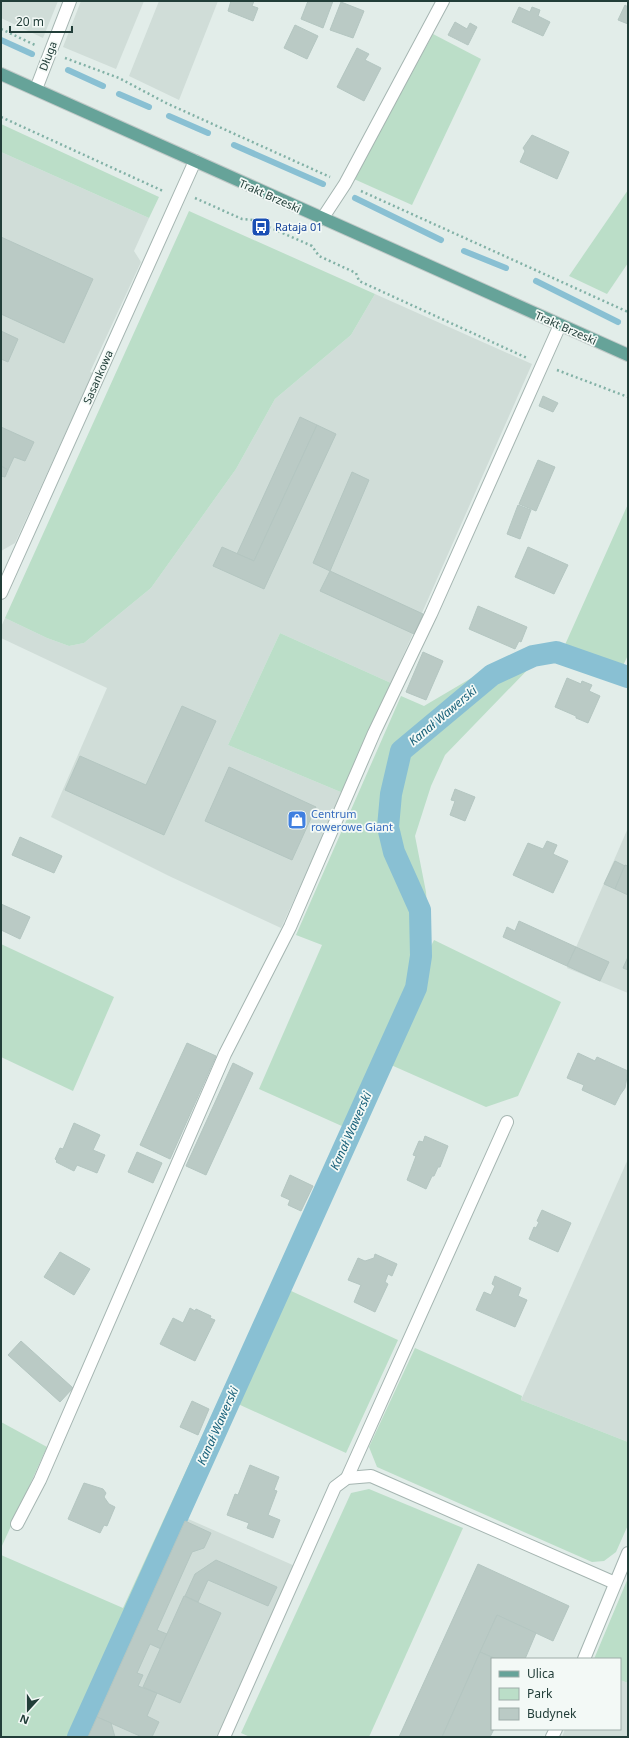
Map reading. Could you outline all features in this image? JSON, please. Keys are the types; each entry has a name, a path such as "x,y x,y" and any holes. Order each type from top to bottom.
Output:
{"main road":[{"name":"Trakt Brzeski","path":"1,74 628,355"}],"street":[{"name":"Długa","path":"36,89 70,1"},
{"path":"322,219 345,184 443,1"},
{"name":"Sasankowa","path":"1,593 195,161"},
{"path":"17,1524 52,1451 225,1054 290,927 374,734 431,614 560,325"},
{"path":"224,1737 335,1487 347,1478 507,1122"},
{"path":"347,1478 371,1476 615,1583"},
{"path":"584,1658 628,1553"}],"path":[{"path":"1,29 50,52 119,78 166,103 628,312"},
{"path":"1,117 164,192 191,196 242,219 253,220 312,246 319,256 356,273 359,281 542,364 628,397"}],"shaded area":[{"path":"1,1 58,1 43,38 1,18"},
{"path":"81,1 144,1 116,69 63,47"},
{"path":"159,1 218,1 179,100 129,76"},
{"path":"1,152 149,218 134,251 141,262 90,372 93,373 15,543 1,551"},
{"path":"375,294 532,364 391,683 280,633 228,745 343,793 281,928 169,876 51,817 107,688 1,638 1,627 5,618 47,638 69,646 84,643 151,588 236,469 275,399 351,335"},
{"path":"628,828 628,993 567,968"},
{"path":"628,1159 628,1442 521,1400"},
{"path":"186,1518 295,1566 217,1737 87,1737"},
{"path":"621,1680 628,1683 628,1737 562,1737 565,1730 621,1730"}],"green space":[{"path":"433,34 481,59 412,205 354,179"},
{"path":"1,124 159,197 149,218 1,152"},
{"path":"628,190 628,263 607,294 569,276"},
{"path":"189,211 375,294 351,335 275,399 236,469 151,588 84,643 69,646 47,638 5,618"},
{"path":"628,504 628,655 621,670 628,672 628,685 558,658 536,661 445,755 431,786 415,836 426,892 430,948 434,940 561,1002 518,1096 486,1107 391,1065 289,1290 398,1340 346,1453 238,1404 87,1737 1,1737 1,1555 123,1608 344,1127 259,1089 322,945 296,935 401,696 424,706 485,670 555,644 564,647"},
{"path":"280,633 391,683 343,793 228,745"},
{"path":"1,944 114,997 73,1091 1,1057"},
{"path":"415,1348 522,1396 521,1400 628,1442 628,1525 616,1552 604,1561 592,1562 377,1467 369,1447"},
{"path":"1,1422 47,1447 1,1548"},
{"path":"369,1489 463,1528 369,1737 250,1737 241,1733 351,1493"},
{"path":"628,1578 628,1683 621,1680 621,1658 594,1658"}],"building":[{"path":"231,1 254,1 252,6 258,8 253,21 228,11"},
{"path":"308,1 333,1 323,28 301,19"},
{"path":"341,2 364,11 353,38 330,30"},
{"path":"625,5 628,7 628,24 618,20"},
{"path":"519,7 530,12 532,7 540,10 538,16 550,22 543,36 512,22"},
{"path":"455,22 467,29 470,23 477,27 468,45 448,35"},
{"path":"295,25 318,36 307,59 284,48"},
{"path":"357,48 369,54 365,60 381,68 364,101 337,87"},
{"path":"532,135 569,152 557,179 520,162 525,151 523,148"},
{"path":"1,237 93,279 64,343 1,314"},
{"path":"1,331 18,339 8,362 1,359"},
{"path":"543,396 558,403 553,412 539,406"},
{"path":"300,417 317,425 254,561 237,554"},
{"path":"317,425 336,434 264,589 213,566 222,547 254,561"},
{"path":"1,427 34,442 25,461 14,457 8,470 1,466"},
{"path":"538,460 555,467 536,511 519,504"},
{"path":"1,466 8,470 5,477 1,476"},
{"path":"352,472 369,480 330,571 313,563"},
{"path":"518,505 531,510 520,539 507,534"},
{"path":"528,547 568,565 554,594 515,577"},
{"path":"330,571 423,614 414,634 320,591"},
{"path":"478,606 527,627 521,642 519,641 515,649 469,629"},
{"path":"423,652 443,661 426,700 406,692"},
{"path":"567,678 581,684 582,681 592,685 589,691 600,696 588,723 555,707"},
{"path":"182,706 216,721 164,835 65,790 80,756 146,785"},
{"path":"229,767 316,807 292,860 205,821"},
{"path":"455,789 475,797 465,821 450,815 455,801 451,800"},
{"path":"20,837 62,856 54,873 12,855"},
{"path":"547,841 557,845 553,854 568,861 553,893 513,875 528,843 543,849"},
{"path":"615,861 625,866 615,889 604,884"},
{"path":"625,865 628,866 628,895 615,889"},
{"path":"1,904 30,917 20,939 1,930"},
{"path":"519,921 576,947 567,966 503,937 507,927 515,931"},
{"path":"576,947 609,962 600,981 567,966"},
{"path":"628,957 628,970 623,968"},
{"path":"187,1043 216,1056 170,1159 140,1145"},
{"path":"578,1053 595,1061 597,1057 628,1071 625,1088 615,1105 582,1090 584,1085 567,1078"},
{"path":"233,1063 253,1073 206,1175 186,1166"},
{"path":"74,1123 100,1135 93,1150 105,1155 97,1173 77,1165 74,1171 56,1162 57,1161 55,1159 60,1148 63,1149"},
{"path":"425,1136 448,1146 440,1167 438,1167 434,1176 432,1176 426,1189 407,1180 416,1156 413,1155 419,1141 423,1142"},
{"path":"137,1152 162,1163 153,1183 128,1172"},
{"path":"290,1175 313,1186 301,1211 288,1205 290,1200 281,1196"},
{"path":"542,1210 571,1223 558,1252 529,1239 534,1227 536,1228 539,1222 537,1221"},
{"path":"60,1252 90,1269 74,1295 44,1277"},
{"path":"375,1254 397,1264 392,1276 388,1274 385,1282 388,1284 375,1312 354,1302 361,1285 348,1280 358,1258 365,1261 374,1258"},
{"path":"495,1276 521,1288 518,1296 527,1300 515,1327 476,1310 484,1292 491,1295 495,1286 492,1284"},
{"path":"190,1308 195,1311 196,1309 211,1316 210,1318 215,1320 195,1361 160,1344 173,1318 183,1323"},
{"path":"21,1341 73,1388 60,1402 8,1355"},
{"path":"192,1401 209,1409 198,1435 180,1427"},
{"path":"250,1465 279,1477 274,1490 277,1491 268,1515 280,1520 273,1538 247,1528 249,1523 227,1515 235,1494 238,1495"},
{"path":"84,1483 103,1489 106,1493 104,1497 109,1504 115,1507 107,1526 104,1525 100,1533 68,1519"},
{"path":"185,1521 211,1533 204,1548 192,1552 157,1630 167,1634 161,1649 150,1644 137,1673 143,1675 138,1686 157,1693 147,1716 159,1722 152,1737 142,1737 97,1717"},
{"path":"216,1560 277,1587 268,1606 208,1580 198,1602 185,1596 195,1574"},
{"path":"478,1564 569,1606 553,1641 497,1615 442,1737 399,1737"},
{"path":"184,1596 221,1613 180,1703 143,1687"},
{"path":"497,1615 536,1633 525,1658 494,1658 480,1652"},
{"path":"480,1652 494,1658 491,1658 491,1730 494,1730 490,1737 442,1737"},
{"path":"97,1717 111,1723 115,1737 88,1737"}],"waterway":[{"path":"1,40 32,54"},
{"path":"68,70 103,86"},
{"path":"119,94 149,107"},
{"path":"169,116 208,133"},
{"path":"234,145 323,184"},
{"path":"355,198 441,240"},
{"path":"464,251 506,268"},
{"path":"536,281 618,322"},
{"name":"Kanał Wawerski","path":"78,1737 416,988 421,956 420,910 394,852 388,827 391,794 401,751 492,675 533,656 556,652 628,677"}],"place":[{"name":"Rataja 01","path":"261,227"},
{"name":"Centrum rowerowe Giant","path":"297,820"}]}
